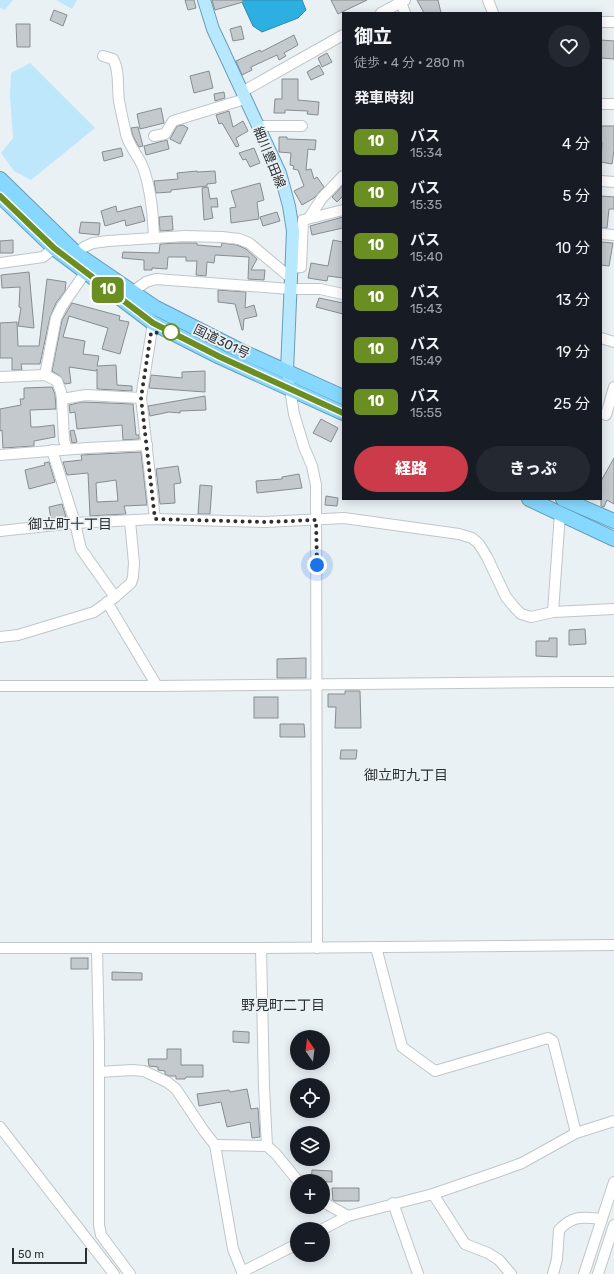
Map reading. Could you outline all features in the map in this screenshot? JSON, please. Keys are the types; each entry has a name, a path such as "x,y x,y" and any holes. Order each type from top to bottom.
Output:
{"highway":[{"name":"国道301号","path":"0,179 77,254 156,308 241,351 342,397"},
{"name":"国道301号","path":"0,196 54,248 85,273 153,323 220,357 342,413"},
{"path":"532,500 614,539"},
{"path":"566,500 614,521"}],"main road":[{"name":"細川豊田線","path":"204,0 213,29 280,173 289,206 294,231 287,371"}],"street":[{"path":"488,0 493,12"},
{"path":"384,12 402,1 405,12"},
{"path":"602,22 614,22"},
{"path":"154,136 165,134 173,121 243,95 342,36"},
{"path":"103,56 113,59 116,64 119,101 127,137 141,163 146,178 153,213 154,238"},
{"path":"602,104 614,104"},
{"path":"258,126 302,126"},
{"path":"309,218 322,198 342,177"},
{"path":"602,181 614,182"},
{"path":"292,279 301,267 303,220 342,210"},
{"path":"602,234 614,235"},
{"path":"77,254 84,247 93,243 186,236 222,237 239,239 249,243 292,279"},
{"path":"0,263 43,257 54,248"},
{"path":"45,375 56,318 62,306 85,273"},
{"path":"132,292 146,282 156,279 292,279 320,289 342,294"},
{"path":"153,323 141,398 155,519"},
{"path":"602,338 614,342"},
{"path":"287,371 288,388 294,414 304,447 312,466 316,485 318,685 317,948"},
{"path":"0,377 45,375 57,381 61,392 64,440 67,449"},
{"path":"607,416 612,404 614,387"},
{"path":"62,399 86,395 141,398"},
{"path":"0,455 52,450 147,445"},
{"path":"52,450 75,523 81,549 111,599 157,686"},
{"path":"552,612 560,513"},
{"path":"0,531 75,523 155,519 265,522 344,518 459,534 472,538 479,544 487,557 506,597 521,614 531,617 552,612 614,609"},
{"path":"0,637 18,634 94,612 131,583 134,563 130,521"},
{"path":"0,686 614,682"},
{"path":"0,948 317,948 614,945"},
{"path":"376,947 402,1047 435,1071 548,1038 553,1041 576,1132"},
{"path":"97,948 99,1225 101,1235 130,1274"},
{"path":"261,948 264,1087 267,1146"},
{"path":"99,1072 132,1070 144,1071 167,1082 176,1089 215,1145 233,1249 243,1273 290,1248"},
{"path":"330,1225 348,1216 393,1203 433,1194 522,1163 576,1132 614,1121"},
{"path":"0,1127 114,1274"},
{"path":"215,1145 267,1146 276,1154 292,1174"},
{"path":"584,1274 614,1182"},
{"path":"433,1194 465,1244 488,1253 499,1260 511,1274"},
{"path":"393,1203 418,1274"},
{"path":"330,1206 348,1216"},
{"path":"553,1274 557,1259 559,1230 566,1223 576,1217 602,1219"},
{"path":"598,1274 612,1239 614,1225"}],"shaded area":[{"path":"0,0 13,0 5,10 0,8"},
{"path":"56,0 77,0 72,9"},
{"path":"30,63 95,128 31,180 14,171 1,153 13,138 10,97 11,73"}],"water":[{"path":"241,0 302,0 306,10 298,18 262,32 253,26"}],"building":[{"path":"185,0 194,0 196,8 188,10"},
{"path":"212,0 242,0 243,2 215,10"},
{"path":"331,0 367,0 342,12 338,14"},
{"path":"417,0 438,0 441,12 423,12"},
{"path":"54,10 67,15 63,26 50,20"},
{"path":"16,24 30,24 30,47 17,47"},
{"path":"241,26 244,39 233,41 230,29"},
{"path":"294,35 298,45 284,53 286,56 279,60 277,55 251,67 252,70 242,75 236,61 260,50 261,52"},
{"path":"602,40 614,41 614,59 602,58"},
{"path":"327,53 332,62 322,67 318,58"},
{"path":"319,65 324,74 311,80 307,72"},
{"path":"209,71 213,88 194,93 190,76"},
{"path":"282,79 298,79 298,100 319,102 318,115 307,114 308,111 285,110 285,113 274,113 275,99 282,99"},
{"path":"224,92 225,98 215,101 214,94"},
{"path":"161,108 164,123 140,129 137,114"},
{"path":"229,111 233,127 243,121 248,131 236,138 239,146 236,147 222,123 219,124 216,115"},
{"path":"183,125 188,128 180,144 170,139 177,126"},
{"path":"602,126 614,126 614,150 612,164 602,162"},
{"path":"138,127 143,146 139,147 133,136 131,128"},
{"path":"279,137 287,137 287,139 316,140 315,150 308,149 306,170 311,169 314,179 317,177 324,187 314,198 302,205 294,191 304,186 298,170 293,169 294,166 290,165 291,153 279,152"},
{"path":"167,140 169,149 146,155 144,146"},
{"path":"121,148 123,156 104,161 102,152"},
{"path":"254,148 260,163 250,167 246,159 243,160 239,153"},
{"path":"215,171 216,183 207,184 207,186 171,190 171,192 156,193 154,181 178,179 177,173"},
{"path":"260,183 264,200 257,202 259,219 231,223 230,208 236,207 231,191"},
{"path":"342,186 342,197 337,202 332,197"},
{"path":"208,187 210,199 217,198 218,207 211,207 213,218 204,220 202,188"},
{"path":"602,196 614,197 614,209 609,209 607,228 602,228"},
{"path":"116,206 117,212 141,206 145,221 126,226 125,220 105,226 101,211"},
{"path":"277,212 280,221 263,226 260,217"},
{"path":"172,216 173,230 160,231 159,217"},
{"path":"342,217 342,228 312,235 310,226"},
{"path":"81,222 100,223 99,235 79,233"},
{"path":"13,240 13,253 0,253 0,241"},
{"path":"333,240 342,242 342,278 328,276 327,281 308,278 311,263 328,266"},
{"path":"602,242 613,243 609,266 602,265"},
{"path":"197,243 197,245 221,247 222,243 237,245 246,249 257,259 251,270 265,270 264,280 248,279 249,257 215,255 214,263 207,262 206,276 196,275 197,261 186,261 186,257 168,257 167,269 152,268 152,270 144,270 144,260 122,258 123,252 159,253 160,244"},
{"path":"29,272 34,328 18,326 21,308 19,307 20,287 2,288 1,275"},
{"path":"47,279 66,282 65,291 56,303 50,317 40,364 21,364 22,370 12,370 12,358 0,358 0,323 17,322 18,346 39,346"},
{"path":"218,290 246,292 245,308 254,305 257,316 244,319 243,330 235,304 218,302"},
{"path":"319,298 342,303 342,314 316,307"},
{"path":"72,303 120,316 119,320 129,322 120,354 102,349 108,328 69,316 63,337 85,341 83,354 99,356 97,366 116,365 117,385 132,386 132,391 97,389 97,369 96,371 69,367 71,383 65,384 60,376 52,371 62,320"},
{"path":"205,371 205,392 149,388 151,375 182,378 182,372"},
{"path":"52,387 55,394 56,409 30,410 31,427 54,425 55,437 34,441 34,446 3,448 2,430 0,431 0,409 21,405 20,399 24,399 24,388"},
{"path":"205,396 206,410 180,411 180,413 169,412 150,416 148,406"},
{"path":"82,402 133,404 136,435 139,435 139,439 123,440 122,425 77,429 75,412 70,413 69,405"},
{"path":"321,419 338,428 331,442 313,433"},
{"path":"74,430 77,442 72,443 70,431"},
{"path":"141,452 147,505 124,506 126,514 90,516 88,473 67,475 63,462 82,460 81,455","holes":["116,480 118,501 97,502 96,483"]},
{"path":"614,458 614,504 607,500 604,507 601,506 602,479"},
{"path":"49,462 55,482 29,489 25,470 45,465 44,463"},
{"path":"178,466 181,483 174,484 175,503 160,504 156,469"},
{"path":"299,474 302,488 257,493 256,481 282,479 282,477"},
{"path":"200,485 212,486 210,514 198,514"},
{"path":"326,496 338,498 337,506 325,505"},
{"path":"62,504 66,517 51,519 49,507"},
{"path":"585,629 586,644 569,645 569,630"},
{"path":"549,638 557,638 557,657 536,656 536,641 549,641"},
{"path":"306,658 306,678 277,678 277,659"},
{"path":"345,691 360,691 361,728 335,728 336,707 328,707 328,694 345,694"},
{"path":"254,697 278,697 278,718 254,718"},
{"path":"280,724 304,724 305,737 280,737"},
{"path":"341,750 357,750 356,759 340,759"},
{"path":"71,958 88,958 88,969 71,969"},
{"path":"112,972 142,973 142,980 112,980"},
{"path":"233,1031 249,1032 249,1043 233,1042"},
{"path":"167,1049 181,1049 181,1065 203,1065 203,1077 186,1077 185,1079 176,1079 176,1076 169,1076 165,1074 165,1071 158,1070 158,1067 149,1066 148,1059 167,1059"},
{"path":"247,1089 251,1109 258,1108 260,1137 252,1138 250,1122 227,1127 221,1102 199,1106 197,1094 229,1090 230,1092"},
{"path":"312,1170 332,1171 332,1182 330,1182 330,1174 312,1174"},
{"path":"332,1188 359,1188 359,1201 335,1201 333,1200"}],"bus line":[{"name":"10","path":"0,196 54,248 85,273 153,323 220,357 342,413"}],"district":[{"name":"御立町十丁目","path":"70,524"},
{"name":"御立町九丁目","path":"406,775"},
{"name":"野見町二丁目","path":"283,1005"}],"route":[{"path":"171,332 151,333 141,398 155,519 265,522 316,520 317,565"}]}
